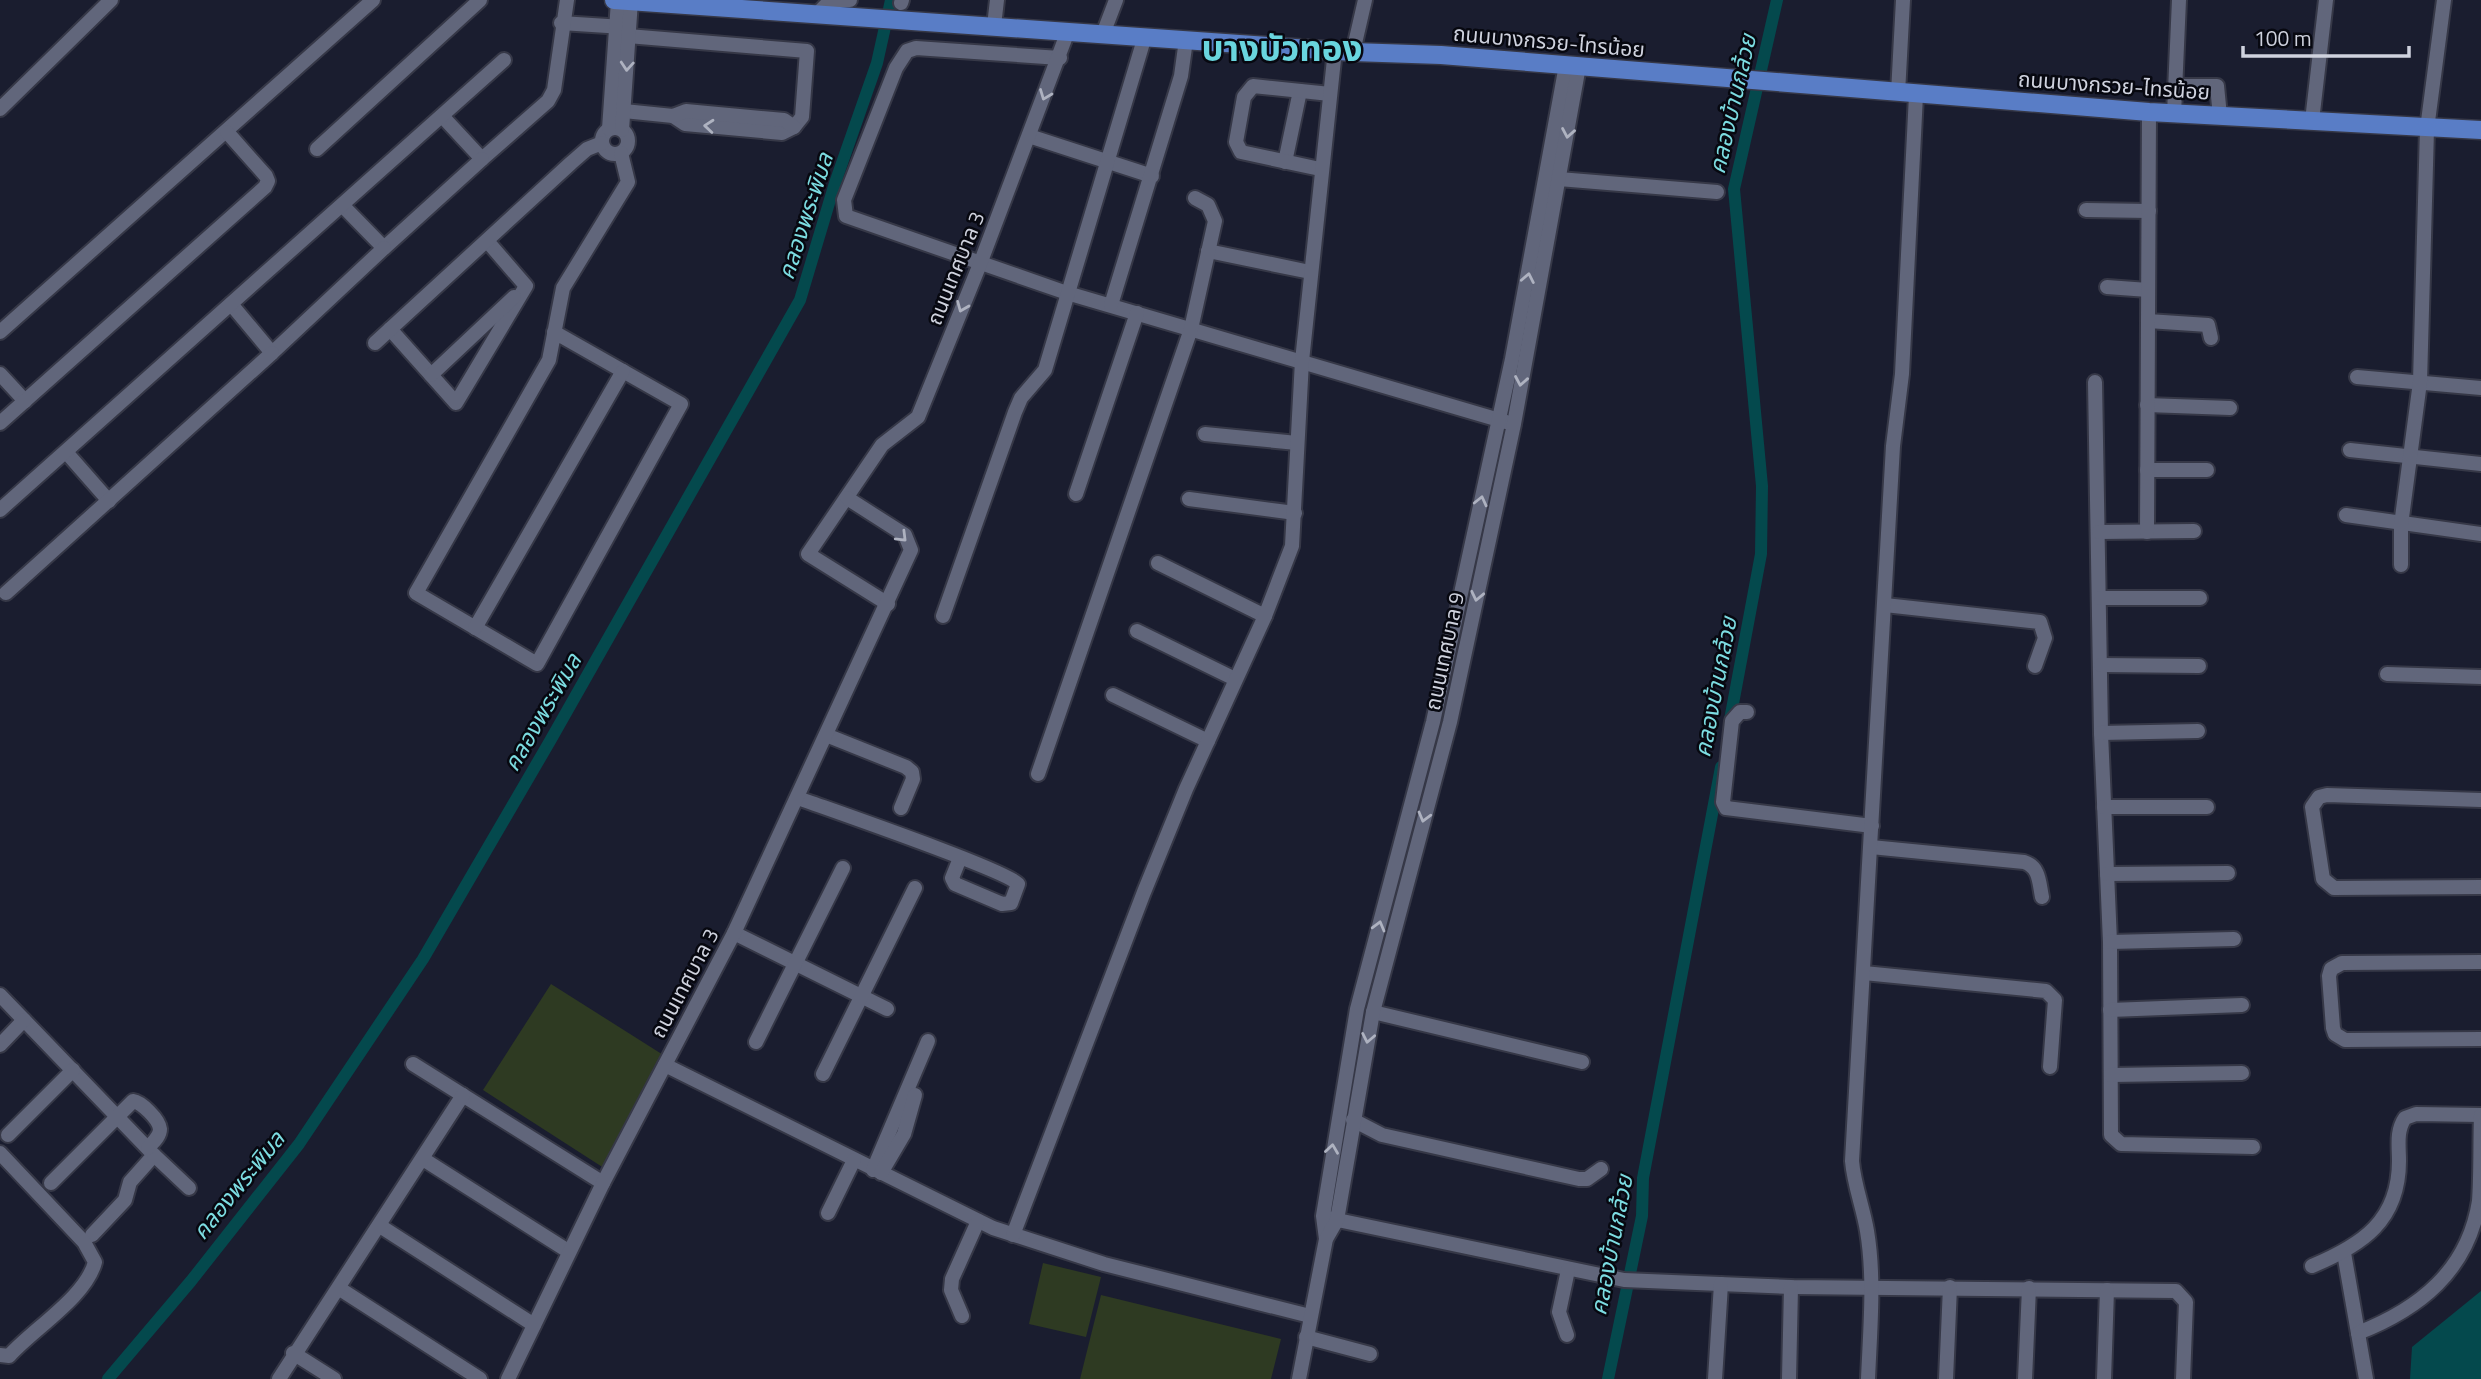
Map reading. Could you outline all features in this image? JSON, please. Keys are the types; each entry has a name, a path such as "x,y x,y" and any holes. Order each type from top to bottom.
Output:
{"main road":[{"name":"ถนนบางกรวย-ไทรน้อย","path":"621,1 745,4 817,14 849,8 922,21 1344,51 1404,52 2174,114 2481,130"}],"street":[{"path":"0,108 111,0"},
{"path":"0,332 373,0"},
{"path":"317,149 480,0"},
{"path":"6,593 548,101 554,90 561,23 567,0"},
{"path":"993,26 997,0"},
{"path":"1103,34 1116,0"},
{"path":"1013,1235 1144,892 1235,679 1265,616 1292,546 1302,361 1329,93 1365,0"},
{"path":"1898,93 1903,0"},
{"path":"2174,114 2179,0"},
{"path":"2312,121 2326,0"},
{"path":"2401,565 2401,525 2420,382 2427,129 2444,0"},
{"path":"621,1 624,111 616,129 603,135 601,143 608,153 621,153"},
{"path":"561,23 807,51 804,111 794,127 784,120 738,122 686,111 673,116 624,111"},
{"path":"621,153 628,144 616,129 623,31"},
{"name":"ถนนเทศบาล 3","path":"888,604 808,554 882,445 918,417 980,264 1068,31"},
{"path":"943,616 1014,412 1021,398 1045,370 1145,37"},
{"path":"1111,305 1181,76 1186,40"},
{"path":"1059,58 916,48 907,51 896,68 844,200 846,216 1067,293 1506,422"},
{"path":"0,510 505,60"},
{"name":"ถนนเทศบาล 9","path":"1330,1218 1339,1099 1357,1009 1433,722 1506,422 1559,179 1573,65"},
{"name":"ถนนเทศบาล 9","path":"1299,1379 1373,1012 1450,722 1573,65"},
{"path":"1320,169 1238,149 1236,142 1247,90 1259,85 1329,93"},
{"path":"2175,86 2217,85 2220,116"},
{"path":"1285,162 1300,91"},
{"path":"1868,1379 1871,1286 1868,1232 1853,1179 1852,1161 1893,446 1902,374 1916,95"},
{"path":"2147,531 2150,112"},
{"path":"443,117 482,159"},
{"path":"0,423 265,187 268,181 266,176 227,132"},
{"path":"1029,136 1152,176"},
{"path":"375,343 488,242 570,163 587,149 601,143"},
{"path":"554,332 681,404 537,664 416,593 549,360 554,332 563,288 628,182 621,153"},
{"path":"1559,179 1717,192"},
{"path":"1038,774 1191,329 1214,221 1208,205 1195,198"},
{"path":"343,206 384,248"},
{"path":"2086,210 2149,211"},
{"path":"488,242 526,286"},
{"path":"1208,251 1310,272"},
{"path":"390,329 456,403 526,286"},
{"path":"431,375 526,286"},
{"path":"2107,287 2148,290"},
{"path":"231,304 272,352"},
{"path":"1076,494 1137,313"},
{"path":"2148,321 2208,326 2211,338"},
{"path":"475,628 623,371"},
{"path":"0,374 25,401"},
{"path":"2357,377 2481,387"},
{"path":"2095,382 2101,598 2101,733 2110,942 2111,1135 2117,1143 2253,1147"},
{"path":"2147,405 2230,408"},
{"path":"1205,434 1297,443"},
{"path":"2350,450 2481,464"},
{"path":"66,452 109,501"},
{"path":"2147,470 2207,470"},
{"name":"ถนนเทศบาล 3","path":"508,1379 568,1251 734,933 911,550 911,543 905,536 847,498"},
{"path":"1189,499 1294,513"},
{"path":"2347,516 2481,534"},
{"path":"2099,532 2193,531"},
{"path":"1158,563 1265,616"},
{"path":"2101,598 2200,597"},
{"path":"1885,604 2040,622 2045,638 2035,666"},
{"path":"1137,631 1235,679"},
{"path":"2101,665 2199,666"},
{"path":"2387,674 2481,677"},
{"path":"1113,695 1208,741"},
{"path":"1747,712 1740,712 1732,721 1723,802 1726,808 1872,826"},
{"path":"2101,733 2198,731"},
{"path":"826,735 912,772 913,779 901,808"},
{"path":"2481,800 2328,795 2319,797 2312,807 2323,879 2334,888 2481,887"},
{"path":"798,798 960,858"},
{"path":"2105,807 2207,807"},
{"path":"1871,847 2031,864 2038,874 2042,897"},
{"path":"757,1042 843,868"},
{"path":"2108,874 2228,873"},
{"path":"823,1074 915,888"},
{"path":"734,933 887,1009"},
{"path":"2110,942 2234,939"},
{"path":"2481,962 2342,964 2331,969 2329,976 2333,1028 2335,1034 2345,1040 2481,1039"},
{"path":"1864,973 2046,991 2054,1000 2050,1067"},
{"path":"0,995 189,1188"},
{"path":"2110,1010 2242,1006"},
{"path":"1373,1012 1582,1062"},
{"path":"0,1045 24,1020"},
{"path":"877,1171 928,1041"},
{"path":"877,1171 904,1134 912,1100 930,1060"},
{"path":"412,1064 603,1183"},
{"path":"665,1065 978,1221 1013,1235 1104,1265 1310,1316"},
{"path":"8,1135 73,1070"},
{"path":"2110,1075 2242,1073"},
{"path":"279,1379 293,1353 340,1289 463,1095"},
{"path":"51,1183 133,1101 140,1103 160,1130 151,1152 130,1182 125,1200 92,1235"},
{"path":"2312,1266 2344,1252 2366,1237 2394,1202 2399,1180 2399,1132 2405,1118 2417,1114 2481,1115 2479,1199 2464,1249 2446,1278 2420,1301 2392,1320 2358,1333"},
{"path":"1353,1120 1382,1135 1579,1180 1587,1179 1601,1169"},
{"path":"0,1153 84,1242 94,1262 92,1272 74,1296 28,1335 9,1356 0,1355"},
{"path":"423,1159 568,1251"},
{"path":"828,1213 854,1160"},
{"path":"1330,1218 1624,1280 1791,1287 2176,1291 2184,1297 2183,1379"},
{"path":"962,1316 951,1290 952,1279 978,1221"},
{"path":"380,1226 534,1325"},
{"path":"2344,1252 2367,1379"},
{"path":"1567,1335 1559,1312 1568,1270"},
{"path":"1714,1379 1721,1284"},
{"path":"1789,1379 1791,1287"},
{"path":"1946,1379 1950,1287"},
{"path":"2025,1379 2029,1288"},
{"path":"340,1289 480,1379"},
{"path":"2104,1379 2107,1290"},
{"path":"1306,1337 1370,1353"},
{"path":"293,1353 334,1379"}],"shaded area":[{"path":"551,984 668,1058 607,1170 483,1090"},
{"path":"1043,1263 1101,1277 1086,1337 1029,1324"},
{"path":"2481,1291 2481,1379 2410,1379 2412,1347"},
{"path":"1101,1295 1281,1339 1271,1379 1080,1379"}],"waterway":[{"name":"คลองพระพิมล","path":"108,1379 191,1281 299,1144 423,959 550,741 800,300 835,183 877,63 891,0"},
{"name":"คลองบ้านกล้วย","path":"1729,725 1761,554 1762,486 1734,189 1777,0"},
{"name":"คลองบ้านกล้วย","path":"1608,1379 1642,1216 1643,1178 1721,767"}],"district":[{"name":"บางบัวทอง","path":"1282,48"}]}
